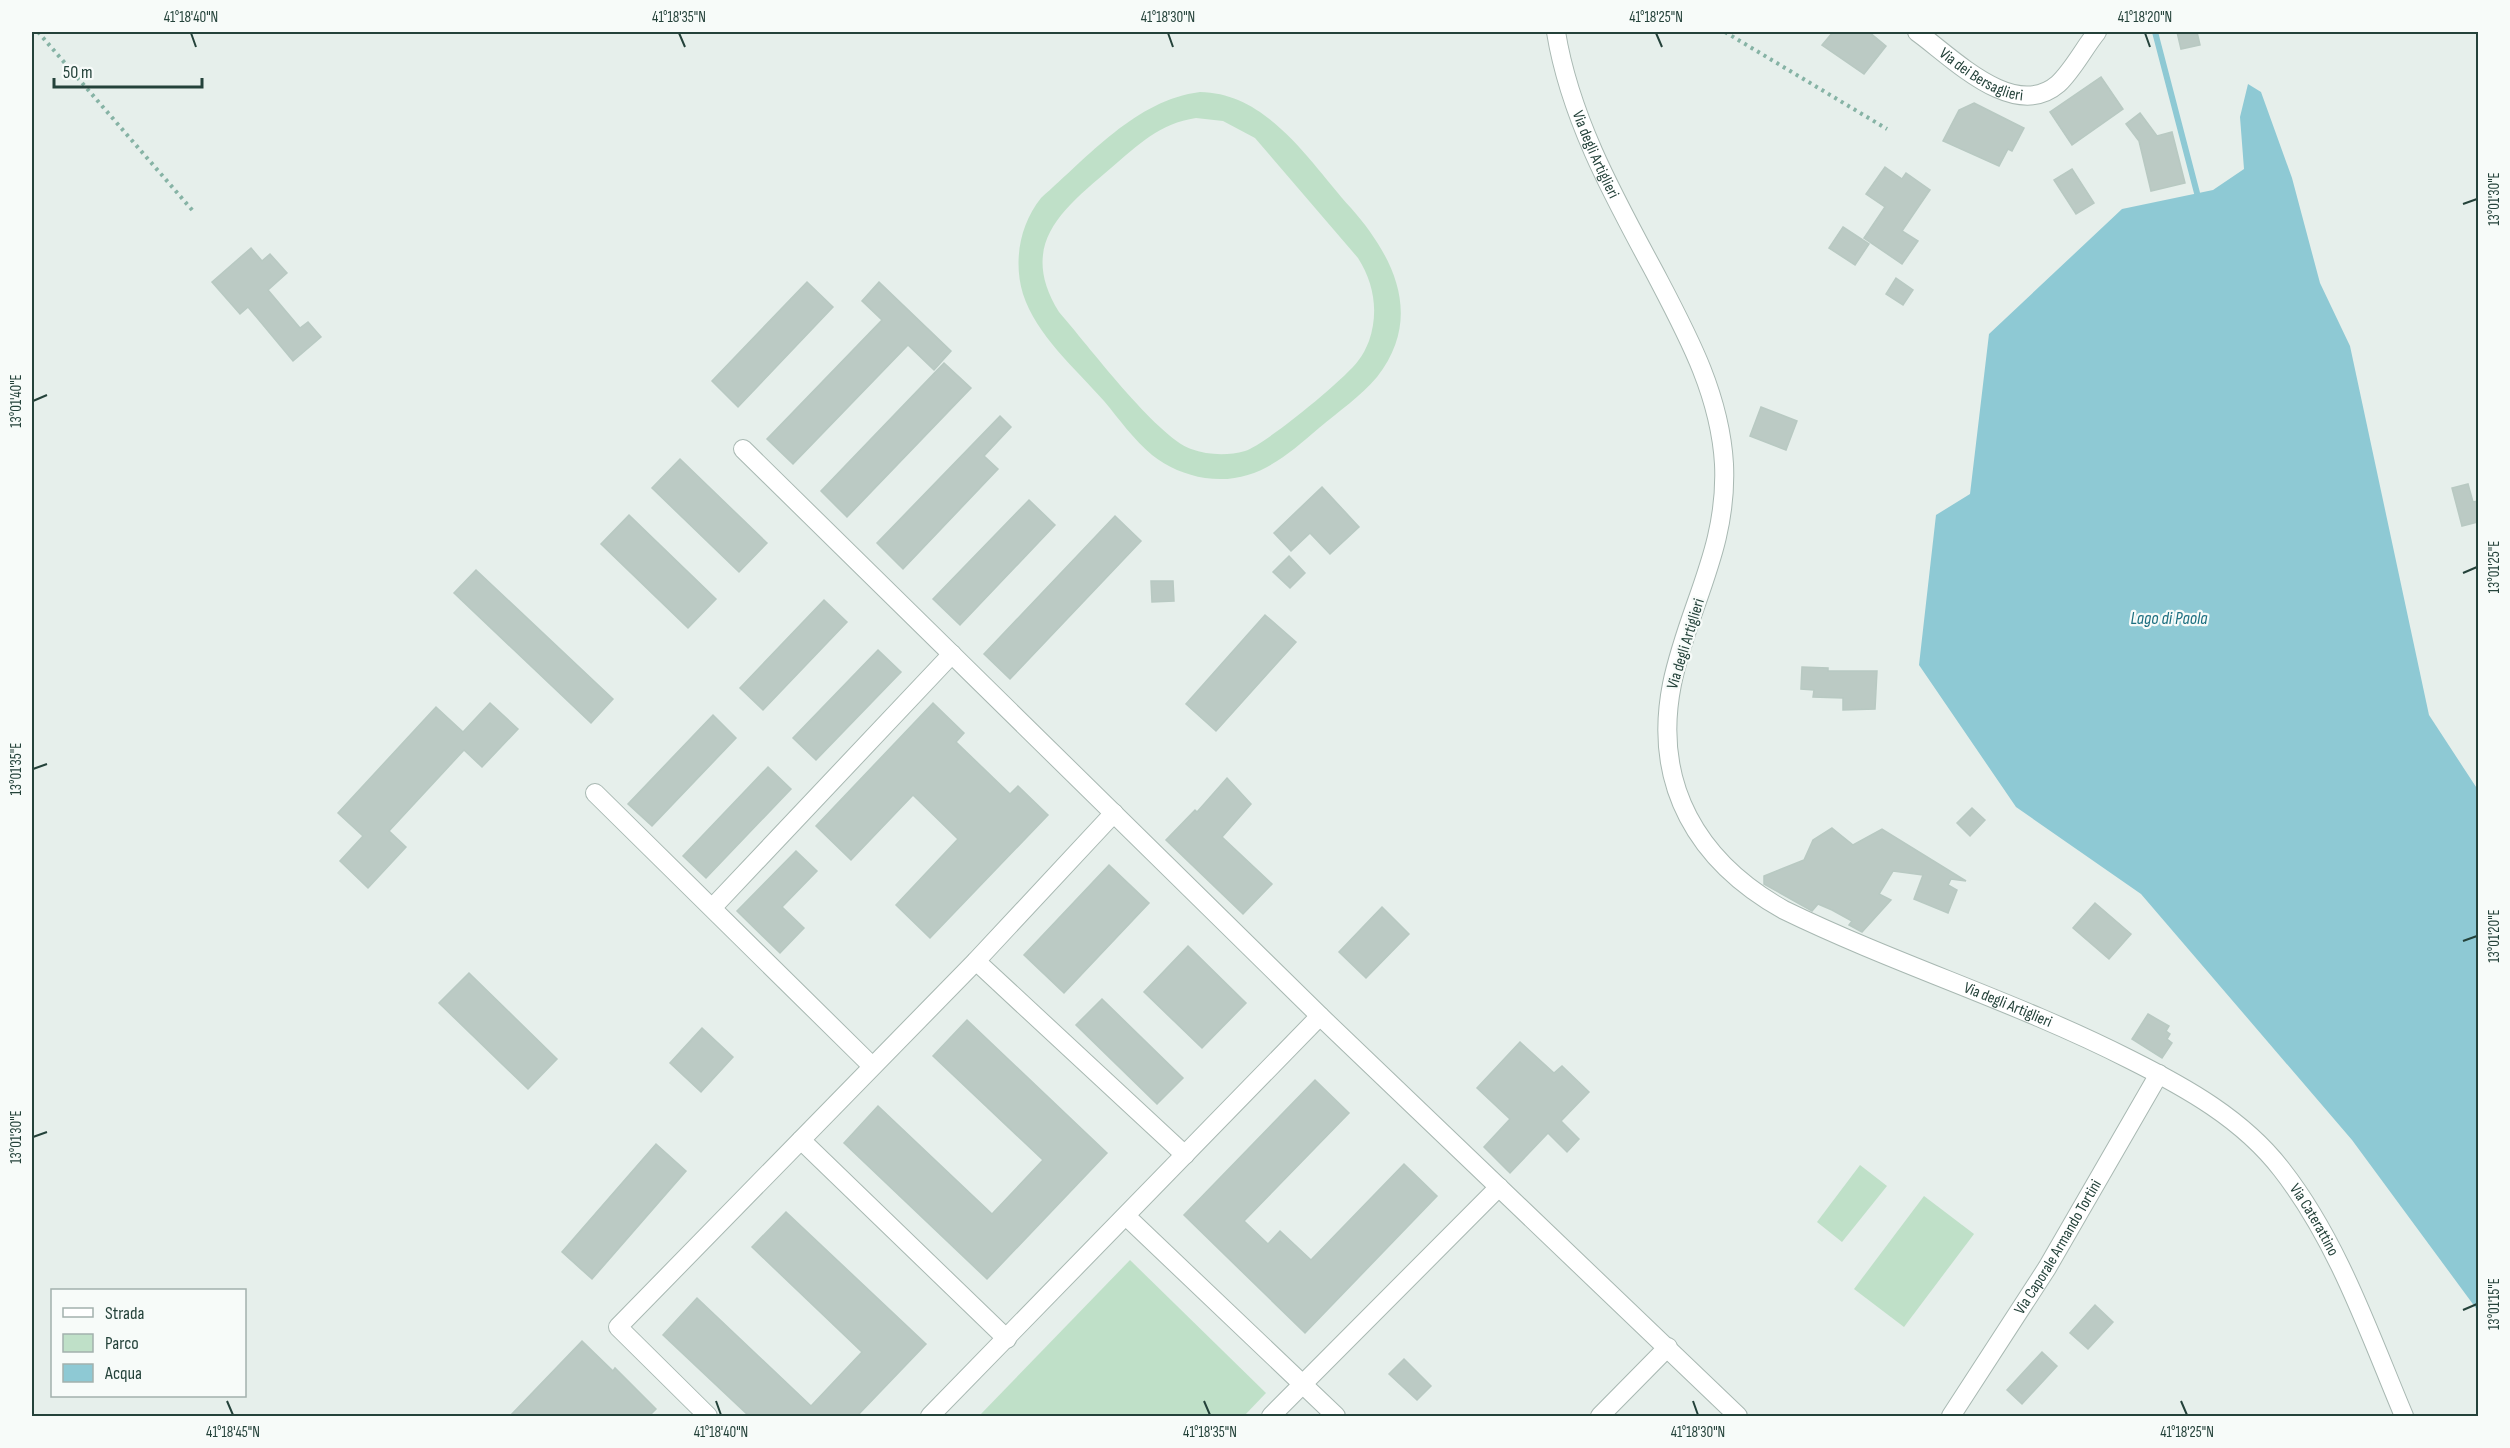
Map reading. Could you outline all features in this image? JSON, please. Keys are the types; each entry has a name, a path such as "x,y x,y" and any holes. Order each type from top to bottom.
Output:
{"street":[{"name":"Via degli Artiglieri","path":"1556,32 1565,76 1578,112 1626,218 1692,344 1707,382 1719,430 1724,488 1719,532 1709,573 1676,670 1669,712 1668,739 1675,781 1697,834 1727,871 1764,899 1784,910 2068,1030 2159,1074"},
{"name":"Via dei Bersaglieri","path":"1917,32 1991,86 2006,94 2021,97 2046,92 2059,83 2097,32"},
{"path":"743,449 1320,1016 1738,1416"},
{"path":"713,908 952,654"},
{"path":"595,793 872,1066"},
{"path":"708,1416 618,1327 976,961 1114,813"},
{"path":"976,961 1185,1155"},
{"path":"930,1416 1320,1016"},
{"name":"Via Caporale Armando Tortini","path":"1951,1416 2047,1268 2159,1074"},
{"name":"Via Caterattino","path":"2159,1074 2236,1124 2284,1173 2312,1215 2341,1270 2404,1416"},
{"path":"801,1140 1006,1339"},
{"path":"1271,1416 1499,1187"},
{"path":"1126,1216 1336,1416"},
{"path":"1600,1416 1668,1347"}],"path":[{"path":"38,32 193,211"},
{"path":"1725,32 1887,129"}],"green space":[{"path":"1200,92 1224,95 1246,104 1267,117 1303,151 1366,227 1391,267 1398,288 1401,310 1399,332 1391,355 1377,377 1357,397 1280,459 1267,467 1239,477 1223,479 1191,475 1164,463 1145,449 1069,364 1037,324 1023,294 1020,281 1019,256 1023,231 1041,198 1095,149 1134,118 1177,97","holes":["1196,118 1223,121 1255,138 1358,258 1368,277 1374,309 1369,341 1350,370 1270,437 1245,451 1231,454 1204,453 1191,449 1176,441 1160,427 1104,366 1059,312 1047,288 1043,267 1044,247 1051,230 1062,214 1093,183 1140,143 1160,130 1183,121"]},
{"path":"1860,1165 1887,1186 1842,1242 1817,1222"},
{"path":"1924,1196 1974,1234 1904,1327 1854,1289"},
{"path":"1130,1260 1266,1393 1244,1416 979,1416"}],"water":[{"name":"Lago di Paola","path":"2248,84 2261,92 2292,178 2320,283 2350,346 2429,715 2478,790 2478,1311 2352,1140 2141,894 2016,807 1919,665 1936,515 1970,494 1989,334 2122,209 2213,190 2244,169 2240,117"}],"building":[{"path":"1833,32 1869,32 1886,46 1864,74 1822,45"},
{"path":"2177,32 2197,32 2200,45 2181,49"},
{"path":"2101,77 2123,109 2072,145 2050,112"},
{"path":"1974,103 2024,128 2012,151 2008,149 1999,166 1943,141 1959,110"},
{"path":"2140,113 2157,136 2172,132 2185,183 2151,191 2139,141 2126,124"},
{"path":"1885,167 1902,179 1906,173 1930,190 1902,231 1918,241 1902,264 1864,238 1885,207 1866,194"},
{"path":"2072,169 2094,203 2076,214 2054,180"},
{"path":"1843,227 1869,244 1855,265 1829,248"},
{"path":"251,248 262,261 270,254 287,273 268,290 300,328 308,322 321,337 293,361 248,307 240,314 212,282"},
{"path":"1896,278 1913,290 1903,305 1886,294"},
{"path":"807,282 833,307 738,407 712,381"},
{"path":"879,282 951,351 934,370 908,345 793,464 767,439 882,320 862,301"},
{"path":"944,363 971,388 847,517 821,491"},
{"path":"1761,407 1797,421 1786,450 1750,436"},
{"path":"1000,416 1011,427 984,456 998,469 903,569 877,543"},
{"path":"680,459 767,543 739,572 652,488"},
{"path":"2468,484 2473,502 2478,501 2478,522 2462,526 2452,488"},
{"path":"1322,487 1359,527 1330,554 1310,533 1291,551 1274,533"},
{"path":"1029,500 1055,525 960,625 933,599"},
{"path":"629,515 716,599 688,628 601,544"},
{"path":"1115,516 1141,541 1010,679 984,654"},
{"path":"1289,556 1305,573 1290,588 1273,572"},
{"path":"476,570 613,699 591,723 454,593"},
{"path":"1151,581 1173,581 1174,601 1152,602"},
{"path":"824,600 847,622 763,710 740,688"},
{"path":"1265,615 1296,642 1216,731 1186,704"},
{"path":"878,650 901,672 816,760 793,738"},
{"path":"1802,667 1828,668 1828,671 1877,671 1875,709 1843,710 1843,698 1813,697 1814,690 1801,689"},
{"path":"490,703 518,729 482,767 464,750 389,831 406,847 368,888 340,861 363,836 338,813 436,707 463,732"},
{"path":"933,703 964,733 956,742 1010,794 1018,786 1048,815 930,938 896,905 958,839 913,795 851,860 816,826"},
{"path":"713,715 736,738 652,826 628,804"},
{"path":"768,767 791,789 706,878 683,856"},
{"path":"1227,778 1251,804 1222,837 1272,884 1243,914 1166,840 1195,810 1197,812"},
{"path":"1972,808 1985,820 1970,836 1957,823"},
{"path":"1832,828 1853,845 1882,829 1966,881 1951,879 1948,885 1957,890 1948,913 1914,899 1923,875 1893,871 1879,894 1891,900 1862,932 1849,925 1852,921 1832,910 1818,904 1812,911 1764,884 1764,876 1804,860 1813,840"},
{"path":"796,851 817,871 782,907 804,928 780,953 737,911"},
{"path":"1109,865 1149,903 1064,993 1024,955"},
{"path":"2095,903 2131,934 2109,959 2073,928"},
{"path":"1382,907 1409,934 1366,978 1339,952"},
{"path":"1188,946 1246,1003 1202,1048 1144,992"},
{"path":"469,973 557,1059 528,1089 439,1003"},
{"path":"1102,999 1183,1078 1157,1104 1076,1025"},
{"path":"2148,1014 2169,1026 2166,1031 2170,1034 2167,1039 2172,1043 2162,1058 2132,1039"},
{"path":"967,1020 1107,1153 987,1279 844,1143 878,1106 992,1214 1043,1160 933,1056"},
{"path":"702,1028 733,1057 701,1092 670,1063"},
{"path":"1520,1042 1554,1073 1562,1066 1589,1092 1561,1121 1579,1139 1567,1152 1548,1133 1510,1173 1484,1147 1510,1119 1477,1088"},
{"path":"1315,1080 1349,1113 1244,1221 1268,1244 1280,1231 1311,1260 1404,1164 1437,1196 1305,1333 1184,1215"},
{"path":"656,1144 686,1171 592,1279 562,1252"},
{"path":"786,1212 926,1344 857,1416 749,1416 663,1335 697,1298 811,1406 862,1352 752,1247"},
{"path":"2095,1305 2113,1322 2088,1349 2070,1333"},
{"path":"582,1341 613,1371 615,1368 656,1409 649,1416 510,1416"},
{"path":"2042,1352 2057,1366 2022,1404 2007,1390"},
{"path":"1404,1359 1431,1386 1417,1400 1389,1374"}],"waterway":[{"path":"2155,32 2197,193"}]}
